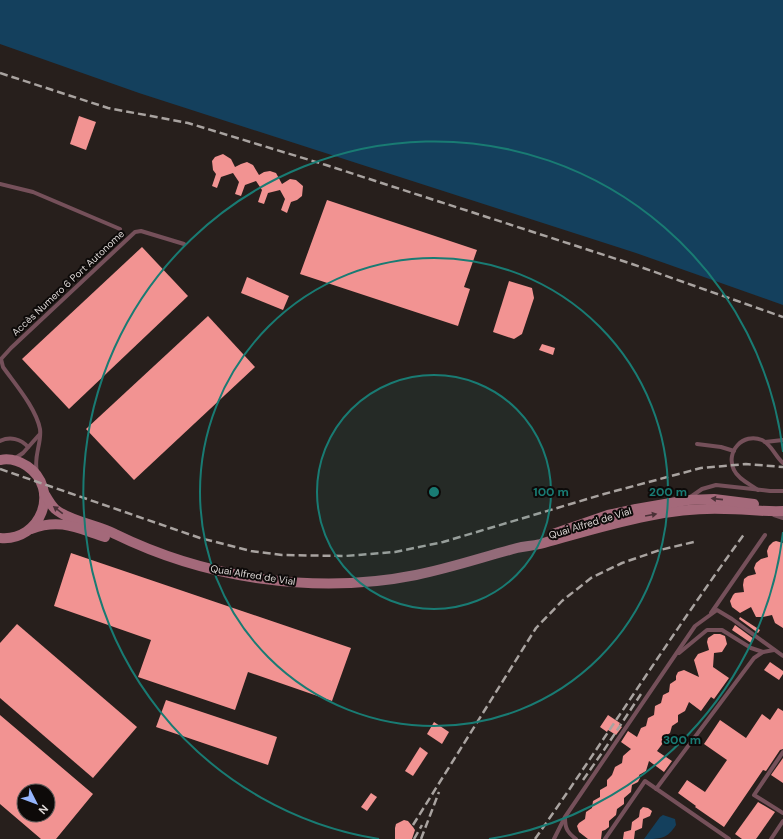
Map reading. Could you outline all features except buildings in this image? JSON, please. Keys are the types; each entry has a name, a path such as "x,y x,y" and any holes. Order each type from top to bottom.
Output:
{"main road":[{"path":"0,460 12,460 27,466 39,478 44,493 44,503 42,513 37,522 30,529"},
{"name":"Quai Alfred de Vial","path":"44,493 53,506 61,513 132,542 185,561 230,573 273,580 317,584 364,582 439,570 518,548 536,545 650,515 711,508 760,511 783,510"},
{"name":"Quai Alfred de Vial","path":"518,548 534,540 608,515 685,500 702,498 714,499 783,510"},
{"name":"Quai Alfred de Vial","path":"0,538 18,536 30,529 50,523 59,523 70,525 111,539 132,542"}],"lane":[{"path":"0,184 33,192 120,229"},
{"name":"Accès Numero 6 Port Autonome","path":"39,478 36,468 40,429 35,414 3,367 2,359 5,353 135,232 141,231 184,244"},
{"path":"12,460 23,453 39,435"},
{"path":"0,441 13,438 26,444 28,447"},
{"path":"758,490 735,472 731,461 734,451 740,442 745,439 753,438 764,442 783,463"},
{"path":"764,442 783,440"},
{"path":"697,444 721,447 734,451"},
{"path":"685,500 702,489 716,485 783,492"},
{"path":"760,511 783,518"},
{"path":"708,616 765,535"},
{"path":"554,839 565,817 695,626 717,610 783,656"},
{"path":"674,657 707,630 722,630 751,648 763,652"},
{"path":"656,789 754,658 763,652 775,650"},
{"path":"783,752 754,795 783,813"},
{"path":"605,839 645,781 729,839"},
{"path":"565,817 565,826 569,834 576,839"},
{"path":"771,839 783,821"}],"water":[{"path":"0,0 783,0 783,305 636,253 139,93 0,44"},
{"path":"663,815 675,819 676,825 673,830 663,837 644,839 660,817"}],"railway":[{"path":"0,73 108,108 188,123 326,165 632,264 783,317"},
{"path":"0,469 200,538 251,551 282,555 345,556 395,552 443,542 604,494 701,468 746,464 783,467"},
{"path":"535,839 588,763 691,609 745,533"},
{"path":"413,825 536,628 562,601 591,578 622,563 660,550 694,542"},
{"path":"583,780 641,694"},
{"path":"421,839 439,792"},
{"path":"414,839 422,825"}]}
